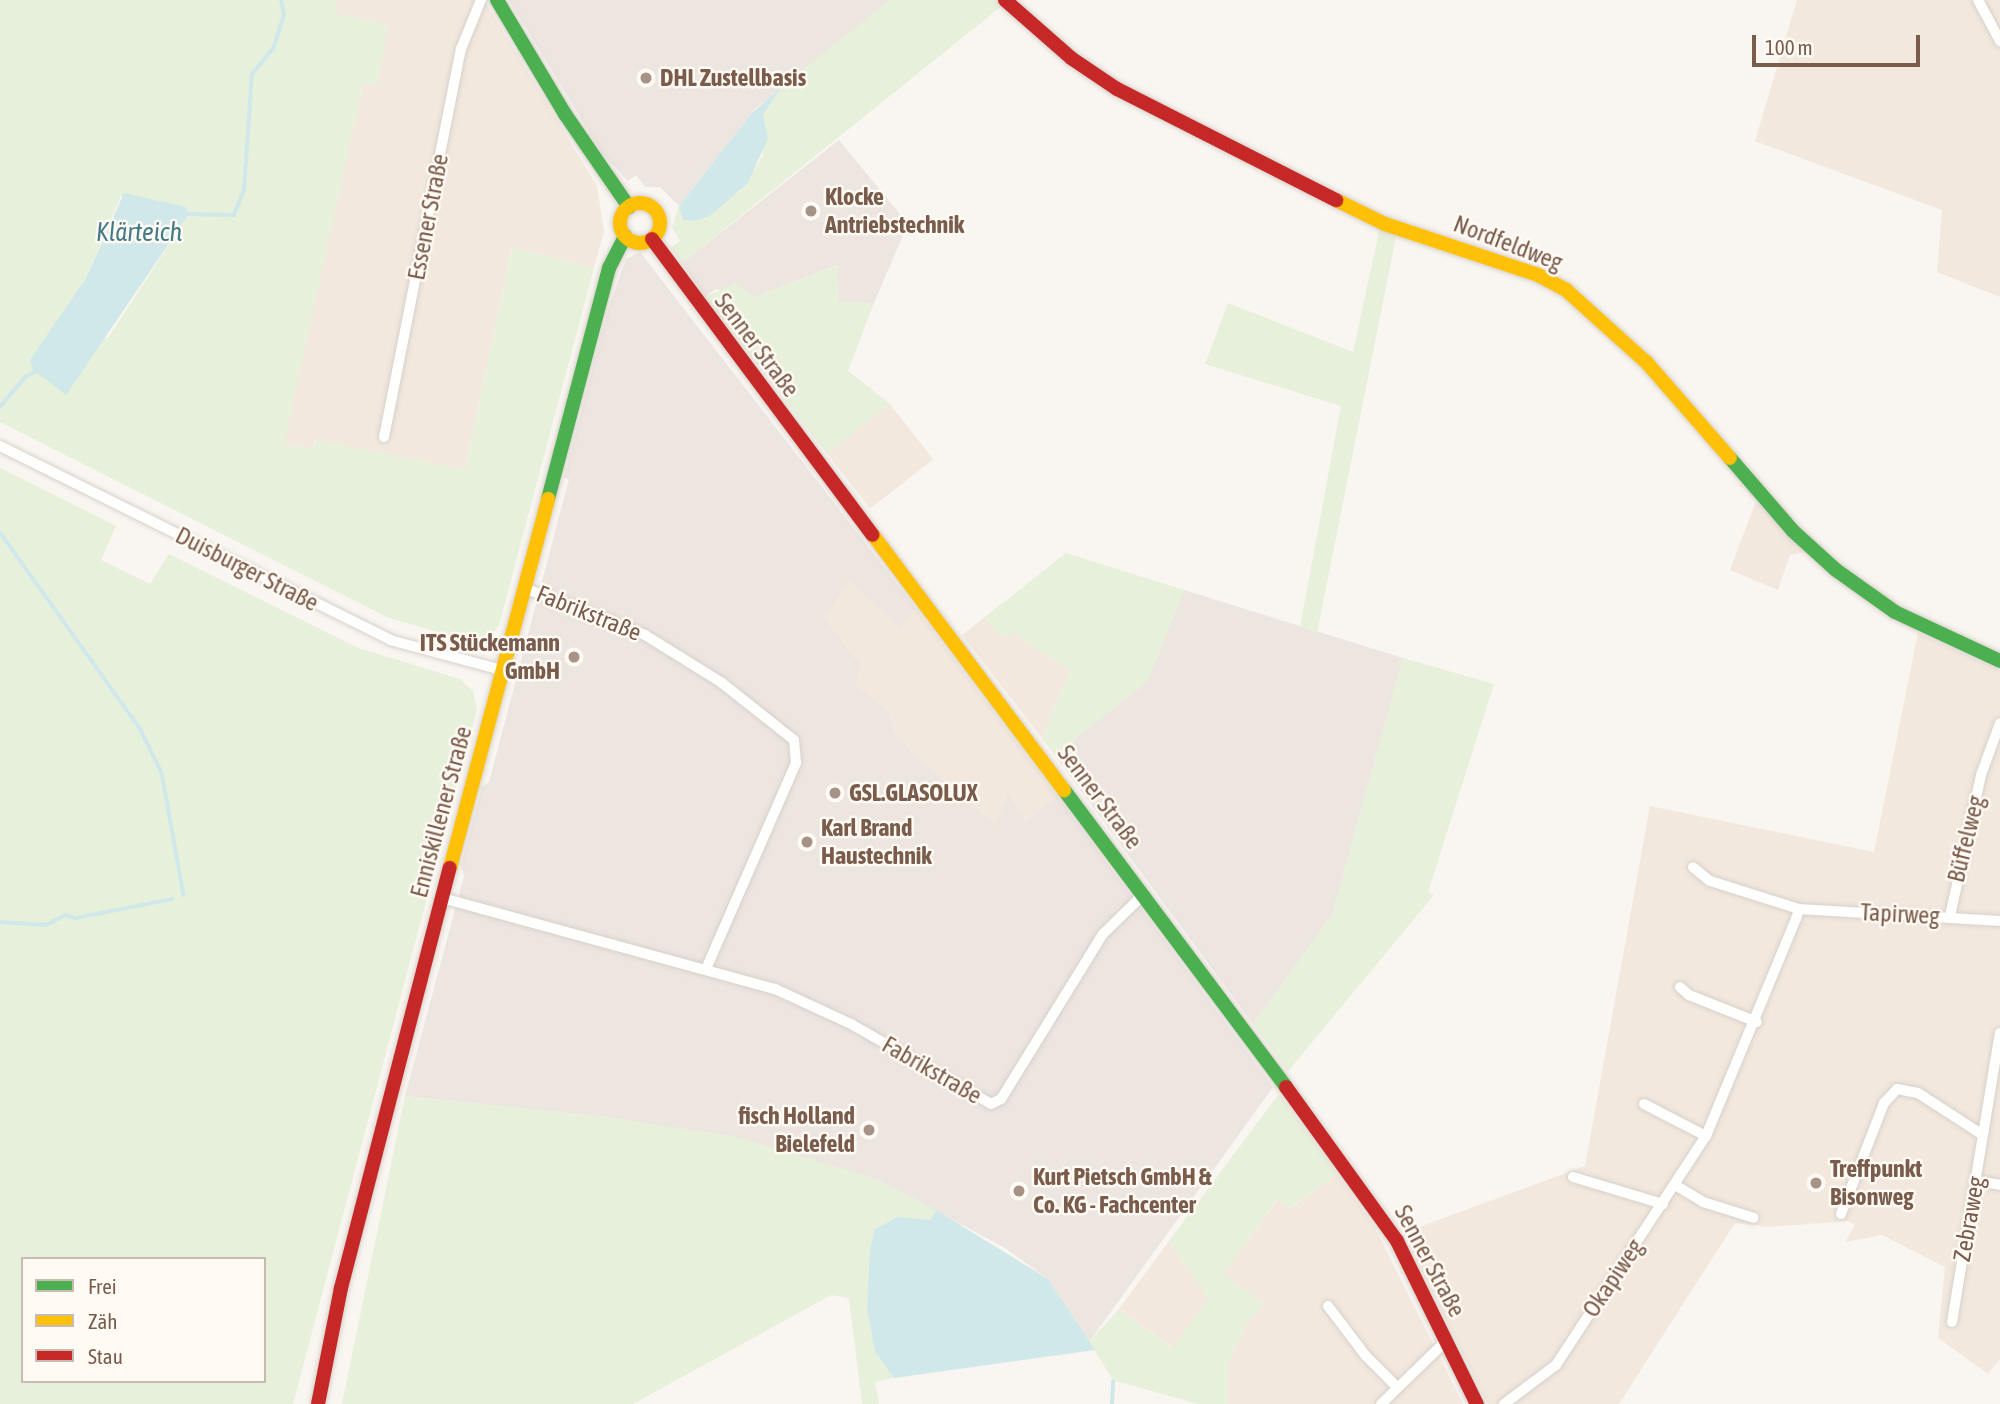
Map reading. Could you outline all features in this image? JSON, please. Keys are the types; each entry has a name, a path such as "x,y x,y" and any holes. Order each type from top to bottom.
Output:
{"street":[{"name":"Essener Straße","path":"384,437 461,48 481,0"},
{"path":"497,0 565,114 629,207"},
{"name":"Nordfeldweg","path":"1005,0 1062,50 1117,89 1385,224 1538,275 1566,290 1647,362 1793,531 1836,570 1895,612 2000,661"},
{"path":"1978,0 2000,41"},
{"path":"639,204 655,210 660,225 652,239 639,243 625,236 620,222 629,207 639,204"},
{"name":"Enniskillener Straße","path":"318,1404 343,1276 442,898 611,260 625,236"},
{"name":"Senner Straße","path":"652,239 1144,894 1384,1219 1477,1404"},
{"name":"Duisburger Straße","path":"0,446 380,635 502,670"},
{"name":"Fabrikstraße","path":"524,588 645,635 722,682 794,740 796,763 707,967"},
{"name":"Büffelweg","path":"1950,916 1979,783 2000,723"},
{"path":"1693,867 1710,881 1799,909"},
{"name":"Fabrikstraße","path":"442,898 707,967 810,1003 991,1104 1001,1099 1103,934 1144,894"},
{"name":"Tapirweg","path":"1799,909 2000,921"},
{"name":"Okapiweg","path":"1504,1404 1556,1365 1706,1136 1757,1022 1799,909"},
{"path":"1680,987 1689,995 1757,1022"},
{"name":"Zebraweg","path":"1952,1322 2000,1033"},
{"path":"1841,1214 1891,1092 1911,1089 1983,1135"},
{"path":"1644,1104 1706,1136"},
{"path":"1573,1177 1663,1204"},
{"path":"1976,1181 2000,1185"},
{"path":"1675,1185 1703,1202 1754,1218"},
{"path":"1328,1306 1366,1356 1397,1387"},
{"path":"1381,1404 1446,1341"}],"shaded area":[{"path":"337,0 484,0 597,186 604,231 594,268 512,248 465,470 315,440 312,449 283,444 363,83 377,85 387,25 334,14"},
{"path":"509,0 890,0 756,108 679,206 660,187 645,187 636,175 628,181 602,153"},
{"path":"1797,0 2000,0 2000,297 1937,272 1942,210 1755,141"},
{"path":"839,140 908,224 874,303 839,302 837,265 754,297 716,289 705,297 682,263"},
{"path":"640,252 917,610 900,629 849,579 824,618 860,665 856,686 888,710 897,735 915,755 995,825 1008,794 1026,821 1057,796 1273,1087 1089,1342 1048,1279 1005,1248 877,1179 694,1131 598,1116 405,1096 464,876 461,865 482,787 489,782 569,479 564,478 608,310 626,259"},
{"path":"890,404 933,459 870,508 827,453"},
{"path":"1756,501 1805,552 1790,555 1778,590 1730,570"},
{"path":"849,578 900,629 917,610 1057,796 1026,821 1008,795 995,826 915,755 897,735 888,710 856,686 824,618"},
{"path":"1184,590 1403,658 1332,915 1253,1024 1059,761 1077,737 1148,681"},
{"path":"985,617 995,631 1015,633 1070,671 1042,738 962,635"},
{"path":"1918,633 2000,670 2000,1359 1988,1374 1938,1338 1945,1267 1882,1235 1845,1242 1855,1225 1848,1221 1768,1227 1735,1223 1619,1404 1488,1404 1403,1233 1585,1166 1650,806 1874,852"},
{"path":"1337,1174 1374,1226 1463,1404 1227,1404 1227,1366 1249,1319 1263,1304 1222,1274 1278,1199 1291,1208"},
{"path":"1169,1241 1209,1298 1173,1348 1119,1309"}],"green space":[{"path":"0,0 337,0 334,14 388,24 377,86 363,83 284,444 312,449 316,440 465,470 512,248 594,268 499,625 488,640 470,642 387,617 0,422","holes":["121,196 189,214 108,338 34,355 86,278"]},
{"path":"890,0 998,0 1003,5 682,263 671,247 680,241 672,227 679,206 683,220 696,221 741,190 763,155 763,115 783,85"},
{"path":"1380,227 1397,232 1317,633 1300,627 1341,406 1205,364 1228,303 1353,352"},
{"path":"838,265 839,302 874,303 848,371 890,404 827,454 705,297 736,283 754,297"},
{"path":"0,468 116,526 101,560 150,584 169,554 358,648 460,679 473,691 477,709 293,1404 0,1404"},
{"path":"1066,553 1184,590 1148,681 1077,737 1059,761 1042,738 1070,671 1015,633 1003,637 985,617"},
{"path":"1403,658 1494,684 1428,892 1434,895 1288,1071 1253,1024 1332,915"},
{"path":"1279,1094 1337,1174 1290,1208 1277,1199 1223,1274 1263,1304 1249,1319 1227,1366 1227,1404 1198,1404 1113,1380 1089,1342 1119,1309 1172,1348 1209,1298 1169,1241"},
{"path":"405,1096 598,1116 734,1136 877,1179 936,1210 930,1220 897,1217 875,1229 867,1308 875,1352 894,1378 875,1382 879,1404 862,1404 849,1298 831,1295 633,1404 342,1404"}],"water":[{"path":"783,85 763,115 768,139 747,184 711,215 696,221 683,220 679,206 752,113"},
{"name":"Klärteich","path":"124,193 186,207 189,214 66,395 32,369 30,360 86,278"},
{"path":"936,1210 1048,1279 1095,1350 894,1378 875,1352 867,1308 870,1250 875,1229 897,1217 930,1220"}],"waterway":[{"path":"189,214 234,215 244,190 252,74 273,49 284,15 281,0"},
{"path":"0,407 26,376 36,372"},
{"path":"0,532 141,730 162,773 184,895"},
{"path":"0,922 46,925 66,915 76,918 172,899"},
{"path":"1112,1404 1113,1382"}],"traffic: fast":[{"path":"497,0 565,114 629,207"},
{"path":"548,499 609,268 625,236"},
{"path":"1730,458 1793,531 1836,570 1895,612 2000,661"},
{"path":"1064,790 1286,1087"}],"traffic: slow":[{"path":"1336,200 1385,224 1538,275 1566,290 1647,363 1730,458"},
{"path":"640,203 654,209 660,223 654,237 640,243 626,237 620,223 626,209 640,203"},
{"path":"450,868 548,499"},
{"path":"873,535 1064,790"}],"traffic: jam":[{"path":"1005,0 1071,58 1117,89 1336,200"},
{"path":"652,239 873,535"},
{"path":"318,1404 341,1288 450,868"},
{"path":"1286,1087 1397,1241 1477,1404"}],"place":[{"name":"DHL Zustellbasis","path":"646,78"},
{"name":"Klocke Antriebstechnik","path":"811,211"},
{"name":"ITS Stückemann GmbH","path":"574,657"},
{"name":"GSL.GLASOLUX","path":"835,793"},
{"name":"Karl Brand Haustechnik","path":"807,842"},
{"name":"fisch Holland Bielefeld","path":"869,1130"},
{"name":"Treffpunkt Bisonweg","path":"1816,1183"},
{"name":"Kurt Pietsch GmbH & Co. KG - Fachcenter","path":"1019,1191"}]}
